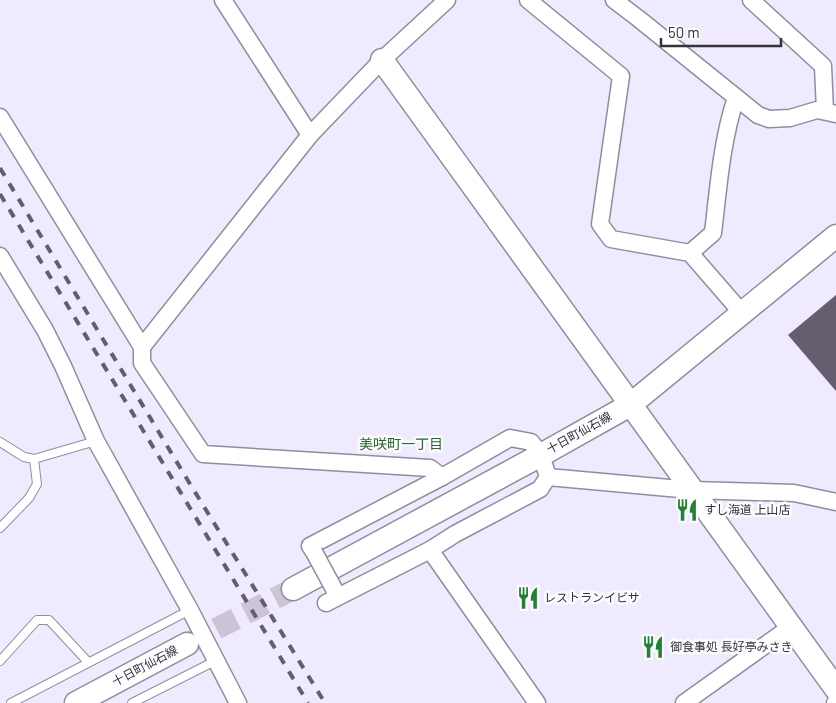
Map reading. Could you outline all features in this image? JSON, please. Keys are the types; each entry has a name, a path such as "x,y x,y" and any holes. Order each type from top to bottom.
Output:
{"main road":[{"path":"382,60 836,689"},
{"name":"十日町仙石線","path":"293,588 630,405 836,236"},
{"name":"十日町仙石線","path":"76,703 187,644"}],"street":[{"path":"223,0 310,135"},
{"path":"142,346 310,135 382,60 447,0"},
{"path":"528,0 621,76 600,224 612,239 690,253 742,314"},
{"path":"614,0 758,115 769,119 790,118 817,110 831,112 823,66 751,0"},
{"path":"690,253 713,234 720,173 736,98"},
{"path":"0,117 142,346 142,363 203,454 430,468 442,477"},
{"path":"0,256 45,330 96,441 190,610 238,703"},
{"path":"510,438 531,442 541,455 548,477 540,489 455,534 430,550 333,596 310,546 442,477 510,438"},
{"path":"548,477 691,490 794,493 836,502"},
{"path":"430,550 537,703"},
{"path":"684,703 792,626"}],"lane":[{"path":"0,442 24,457 34,459 96,441"},
{"path":"0,528 29,498 37,484 34,459"},
{"path":"11,703 190,610"},
{"path":"0,661 37,620 49,620 88,662"},
{"path":"135,702 217,660"}],"building":[{"path":"836,295 836,391 788,335"}],"tunnel":[{"path":"187,644 293,589"}],"railway":[{"path":"0,168 190,484 325,703"},
{"path":"0,194 308,703"}],"place":[{"name":"すし海道 上山店","path":"687,510"},
{"name":"レストランイビサ","path":"528,598"},
{"name":"御食事処 長好亭みさき","path":"653,647"}],"district":[{"name":"美咲町一丁目","path":"401,444"}]}
